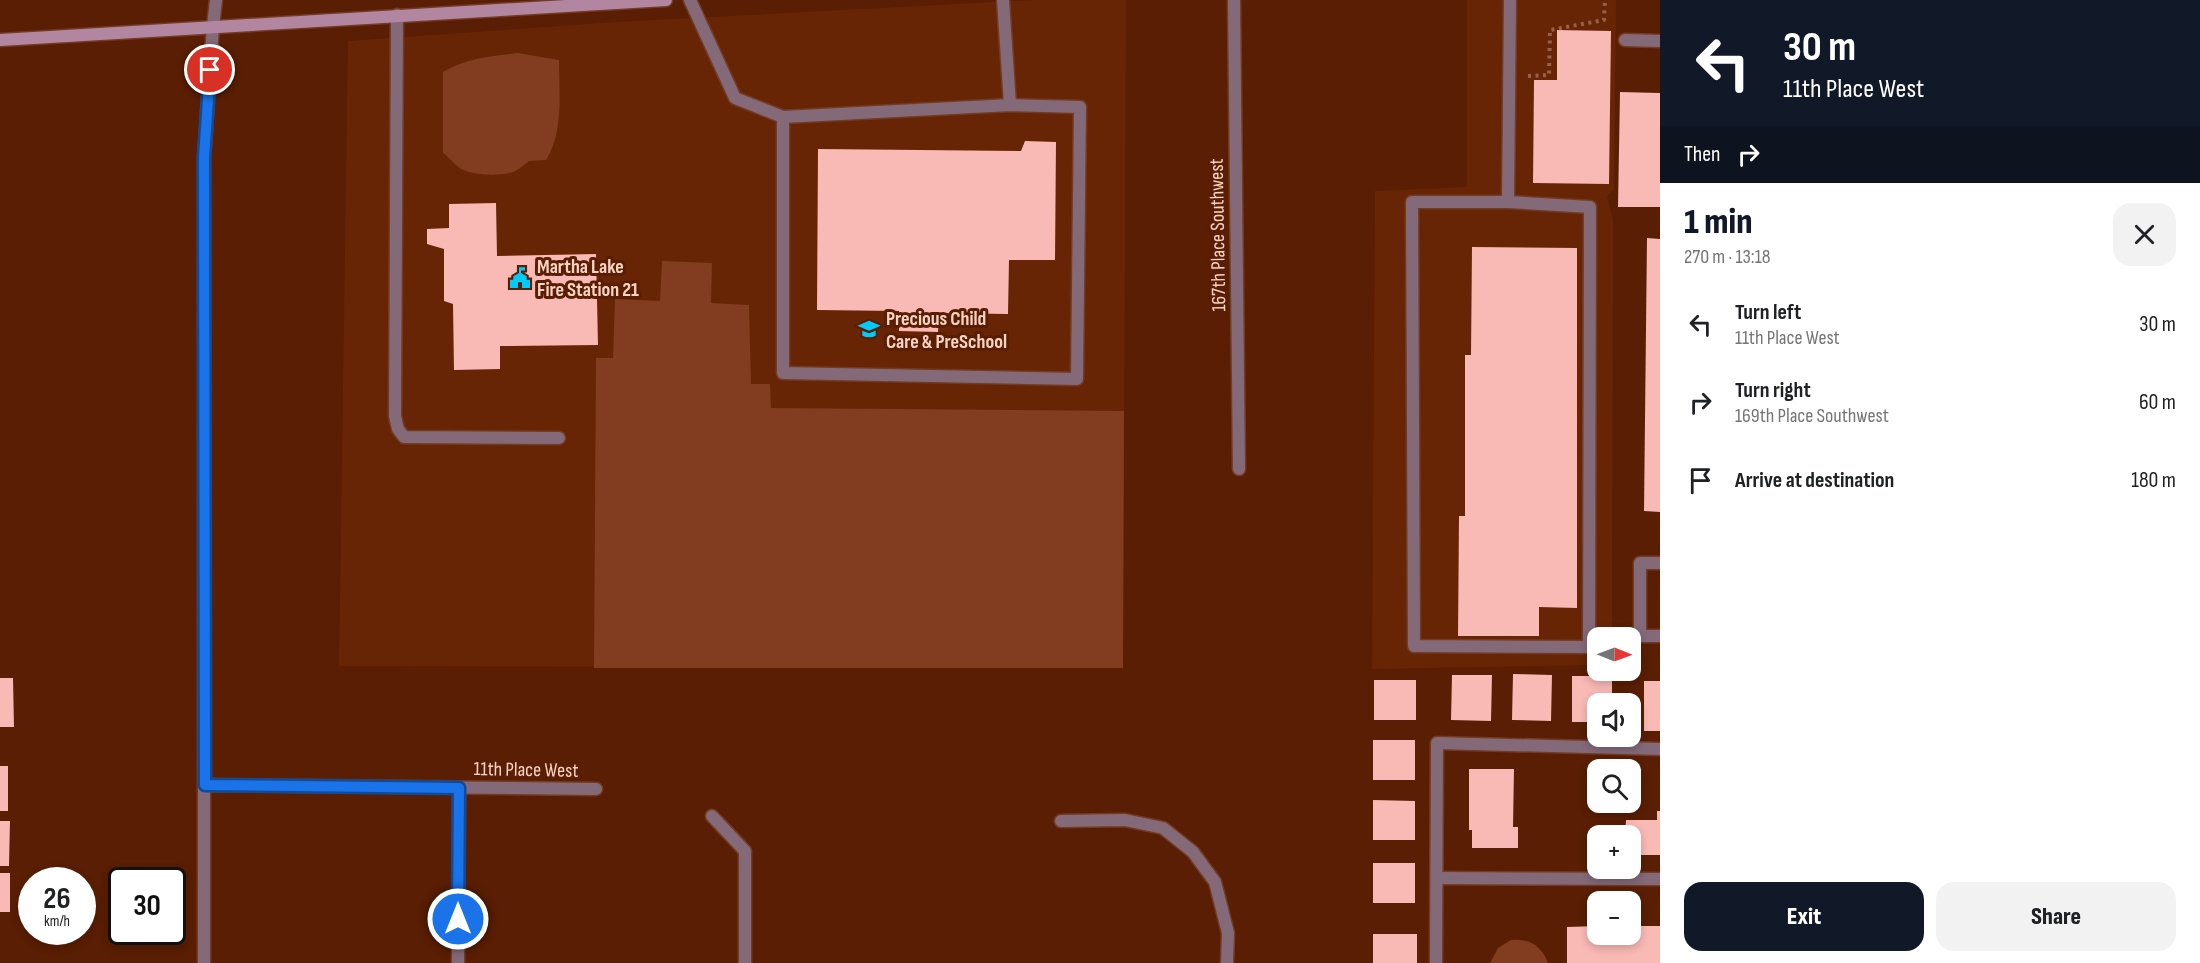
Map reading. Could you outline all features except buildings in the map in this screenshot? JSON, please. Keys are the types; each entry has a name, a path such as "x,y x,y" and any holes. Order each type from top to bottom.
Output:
{"street":[{"path":"204,963 204,158 216,0"},
{"path":"0,40 397,15 542,3 666,0"},
{"path":"690,0 735,98 783,117 1010,105 1080,107 1077,379 783,373 783,117"},
{"path":"1003,0 1010,105"},
{"name":"167th Place Southwest","path":"1234,0 1239,469"},
{"path":"1508,202 1510,0"},
{"path":"397,15 395,416 398,429 404,437 559,438"},
{"path":"1625,40 1660,41"},
{"path":"1412,202 1508,202 1590,207 1589,647 1414,646 1412,202"},
{"path":"1660,563 1640,563 1640,636 1660,636"},
{"path":"1437,963 1437,744 1660,749"},
{"name":"11th Place West","path":"205,785 596,789"},
{"path":"458,963 459,788"},
{"path":"712,816 745,851 745,963"},
{"path":"1061,821 1125,820 1163,828 1193,852 1215,882 1228,933 1227,963"},
{"path":"1437,878 1660,879"}],"path":[{"path":"1528,87 1528,76 1549,75 1550,30 1604,20 1605,0"}],"shaded area":[{"name":"Precious Child Care & PreSchool","path":"1033,0 1126,0 1123,668 339,666 348,41 616,22"},
{"path":"1467,0 1616,0 1614,190 1607,196 1613,221 1612,627 1587,627 1587,665 1372,669 1375,191 1467,187"},
{"path":"518,53 559,60 559,112 552,149 546,160 529,161 509,173 471,173 461,169 443,153 443,72 470,61"},
{"path":"662,261 712,263 711,303 749,305 751,384 770,384 771,408 1124,411 1123,668 594,668 596,358 613,358 615,299 660,301"},
{"path":"1511,940 1524,940 1534,944 1548,963 1490,963 1498,948"}],"place":[{"name":"Martha Lake Fire Station 21","path":"520,278"},
{"name":"Precious Child Care & PreSchool","path":"869,329"}],"route":[{"path":"210,70 204,158 205,785 459,788 458,919"}]}
